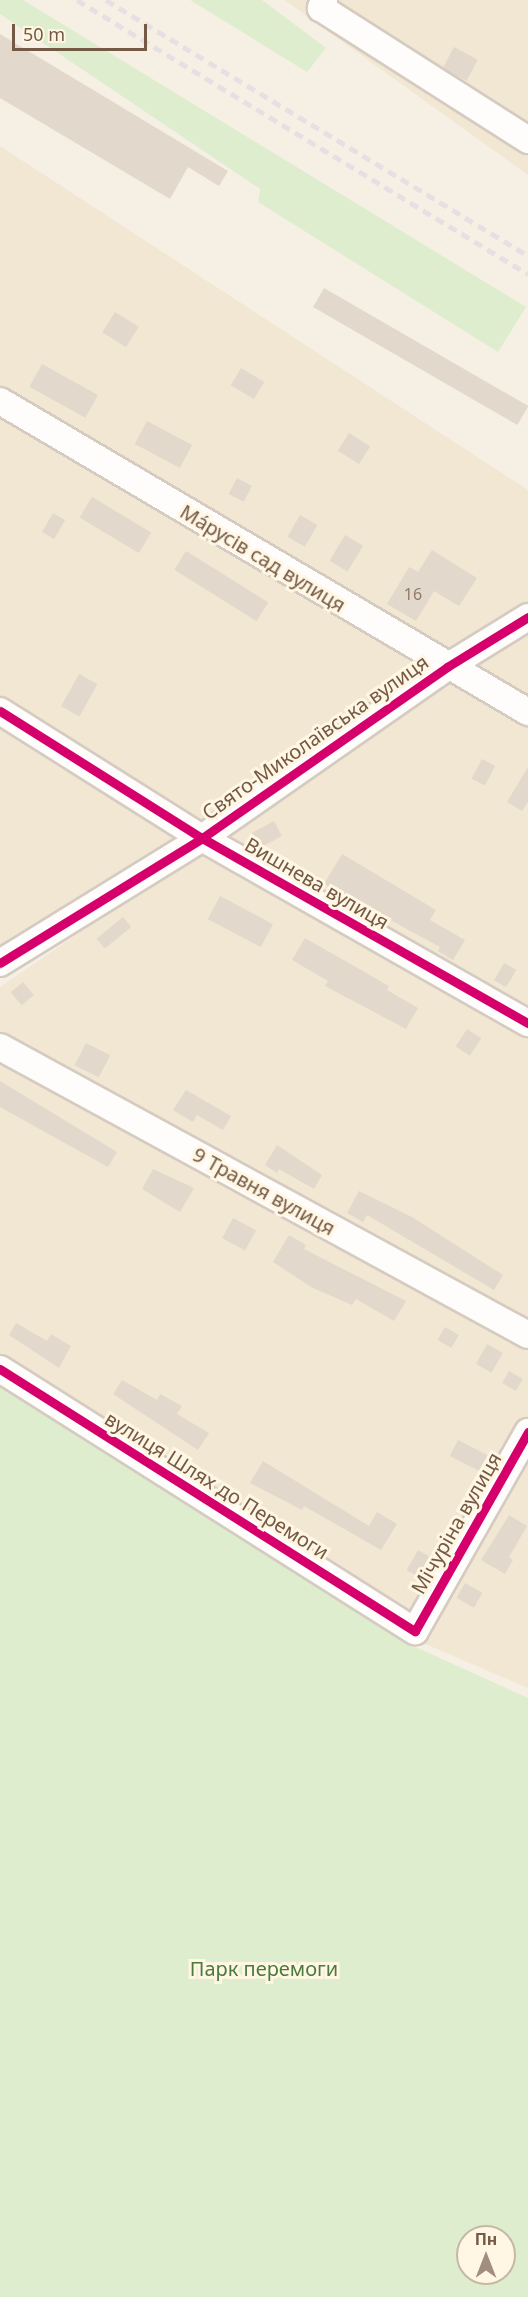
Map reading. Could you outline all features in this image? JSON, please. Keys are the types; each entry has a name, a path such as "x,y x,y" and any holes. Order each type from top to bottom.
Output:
{"street":[{"path":"322,4 528,140"},
{"name":"Мáрусів сад вулиця","path":"0,401 447,667 528,712"},
{"name":"Свято-Миколаївська вулиця","path":"0,963 202,838 447,667 528,617"},
{"name":"Вишнева вулиця","path":"0,711 202,838 528,1023"},
{"name":"9 Травня вулиця","path":"0,1047 528,1335"},
{"name":"вулиця Шлях до Перемоги","path":"0,1369 415,1632"},
{"name":"Мічуріна вулиця","path":"415,1632 528,1432"}],"shaded area":[{"path":"284,0 528,0 528,175 290,4"},
{"path":"0,146 528,490 528,617 0,963"},
{"path":"528,632 528,1688 416,1640 0,1360 0,987 474,662"}],"green space":[{"path":"0,0 23,0 526,307 498,352 258,202 260,189 0,14"},
{"path":"190,0 262,0 326,48 307,72"},
{"name":"Парк перемоги","path":"0,1374 400,1640 528,1698 528,2297 0,2297"}],"building":[{"path":"0,34 228,171 219,186 188,167 170,199 0,98"},
{"path":"454,47 478,60 467,81 443,68"},
{"path":"324,288 528,406 517,425 313,307"},
{"path":"115,312 139,327 126,347 102,332"},
{"path":"42,364 98,395 85,418 29,387"},
{"path":"241,368 264,382 254,399 231,385"},
{"path":"147,421 192,445 180,468 135,444"},
{"path":"349,433 370,446 359,464 338,451"},
{"path":"237,478 252,486 244,502 229,494"},
{"path":"92,497 151,533 139,553 80,518"},
{"path":"53,513 65,520 54,539 42,532"},
{"path":"300,515 317,525 305,547 288,537"},
{"path":"345,535 363,546 348,572 330,561"},
{"path":"432,550 477,578 459,606 434,591 416,621 387,604 409,567 418,572"},
{"path":"186,551 268,602 257,621 174,570"},
{"path":"79,674 97,684 79,717 61,706"},
{"path":"482,759 495,766 485,785 472,778"},
{"path":"528,767 528,802 522,811 507,802"},
{"path":"274,821 282,836 260,848 252,833"},
{"path":"342,854 436,910 430,920 465,940 453,960 438,951 440,947 324,884"},
{"path":"220,896 273,924 261,947 208,919"},
{"path":"123,917 131,927 105,948 97,938"},
{"path":"305,938 389,986 387,990 418,1008 406,1029 325,986 328,981 292,960"},
{"path":"504,963 516,970 506,987 494,980"},
{"path":"23,982 34,995 22,1005 11,992"},
{"path":"467,1029 481,1038 470,1056 456,1047"},
{"path":"86,1043 110,1055 99,1078 75,1065"},
{"path":"0,1081 117,1152 108,1167 0,1107"},
{"path":"186,1090 231,1116 223,1130 197,1115 193,1122 173,1110"},
{"path":"277,1145 322,1175 314,1189 279,1169 277,1173 265,1165"},
{"path":"153,1169 194,1188 180,1212 142,1189"},
{"path":"359,1191 412,1217 503,1275 494,1290 367,1215 363,1222 347,1213"},
{"path":"233,1218 256,1230 245,1251 222,1238"},
{"path":"289,1235 306,1245 304,1249 406,1301 394,1321 356,1299 352,1305 311,1287 273,1262"},
{"path":"16,1323 47,1341 51,1334 71,1346 59,1368 9,1335"},
{"path":"445,1327 459,1335 451,1348 438,1340"},
{"path":"487,1344 503,1353 492,1373 476,1364"},
{"path":"509,1371 523,1379 516,1391 502,1383"},
{"path":"122,1380 157,1400 160,1394 182,1406 177,1414 209,1433 198,1450 113,1394"},
{"path":"458,1440 487,1455 479,1471 450,1456"},
{"path":"263,1461 369,1526 377,1512 397,1524 381,1550 304,1506 302,1510 250,1483"},
{"path":"509,1515 527,1526 509,1557 513,1560 505,1574 481,1560"},
{"path":"418,1550 437,1561 426,1581 406,1570"},
{"path":"465,1583 482,1593 474,1608 456,1598"}],"railway":[{"path":"77,0 528,274"},
{"path":"106,0 528,256"}],"cycle path":[{"path":"0,963 202,838 447,667 528,617"},
{"path":"0,711 202,838 528,1023"},
{"path":"0,1369 415,1631 528,1432"}]}
